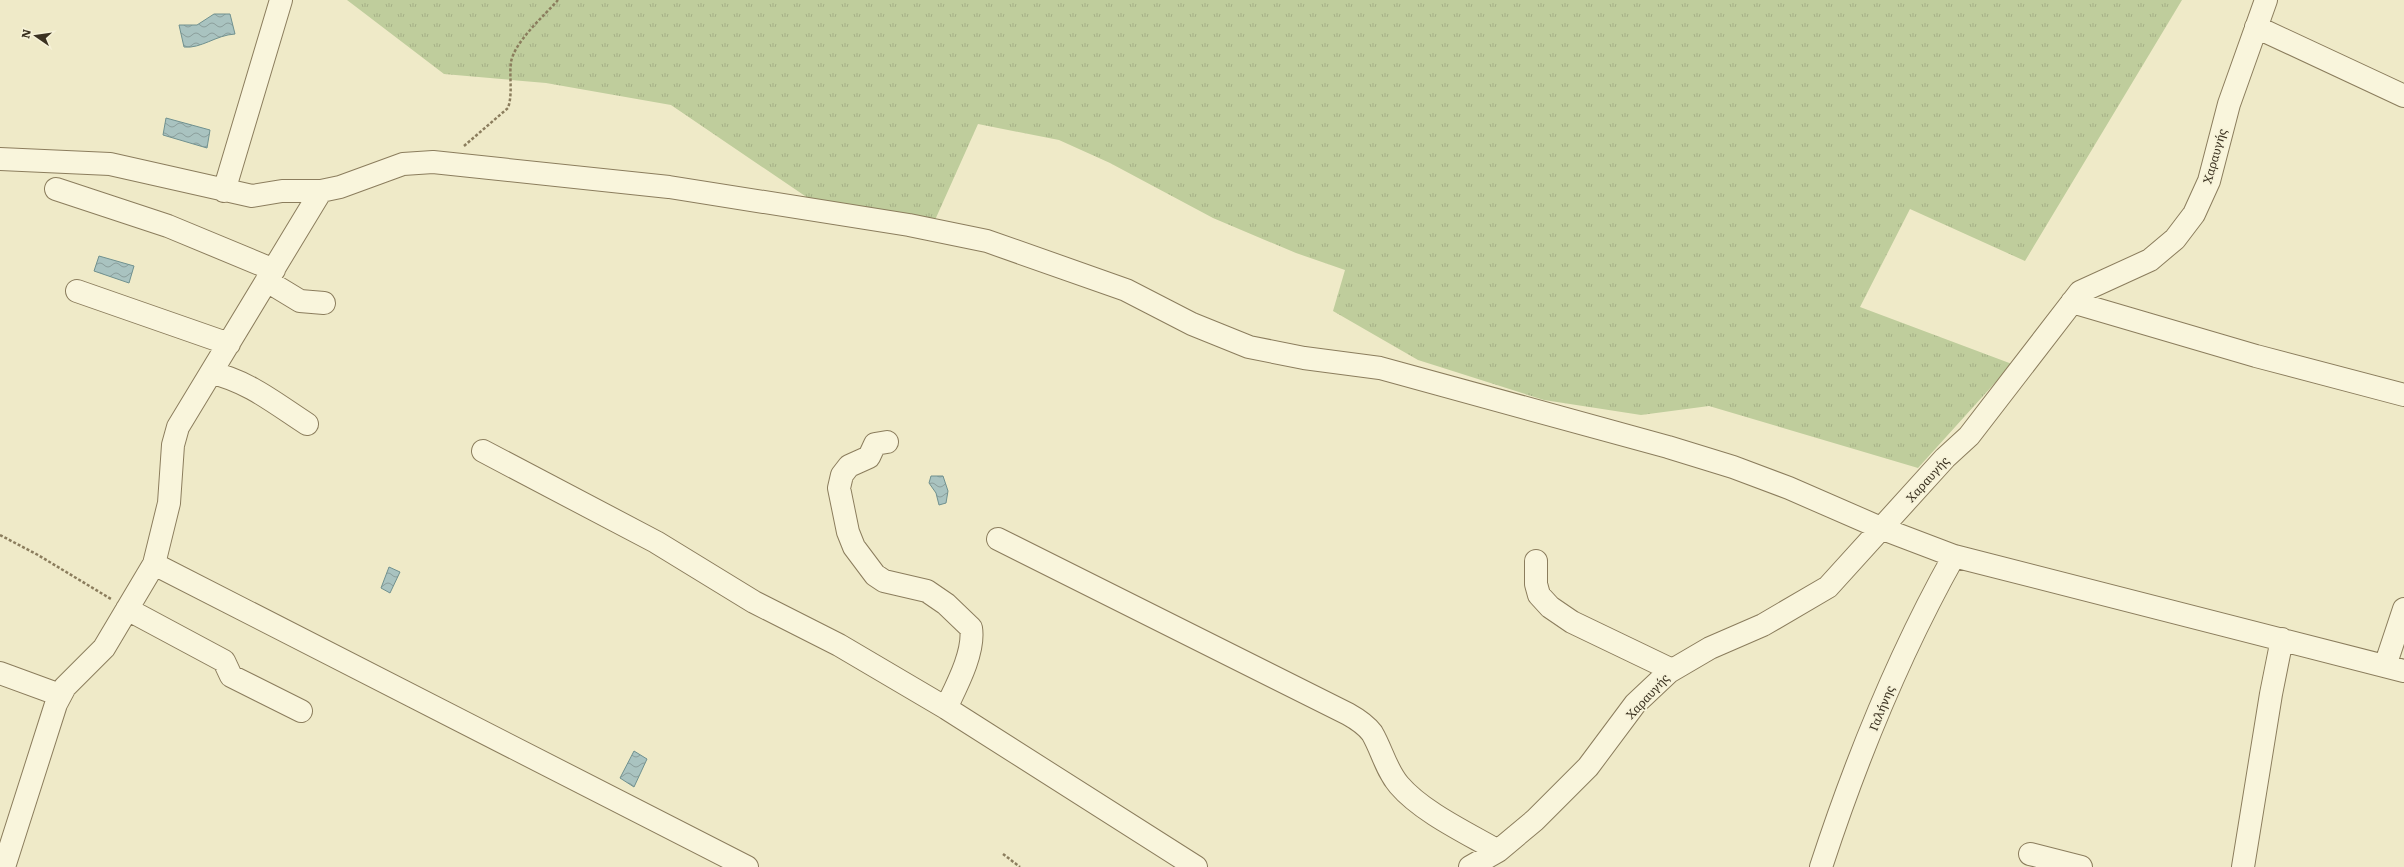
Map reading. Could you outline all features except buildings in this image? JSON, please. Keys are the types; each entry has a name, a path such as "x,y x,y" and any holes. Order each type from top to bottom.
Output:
{"street":[{"path":"224,191 281,0"},
{"name":"Χαραυγής","path":"1470,867 1498,851 1536,820 1588,767 1635,704 1672,670 1710,648 1763,625 1828,587 1882,529 1944,458 1969,436 2080,292 2150,260 2175,239 2194,214 2209,181 2229,104 2266,0"},
{"path":"2256,28 2404,96"},
{"path":"0,159 110,164 224,191 252,196 282,190 321,190 357,182 403,164 433,162 669,187 909,225 987,241 1126,290 1192,324 1249,347 1304,358 1380,368 1668,446 1733,466 1789,488 1882,529 1954,556 2105,596 2395,668 2404,609"},
{"path":"56,189 168,226 270,276 300,301 324,303"},
{"path":"4,867 48,726 60,695 65,687 104,648 154,564 169,503 173,445 178,427 212,373 321,190"},
{"path":"77,290 229,344"},
{"path":"2072,302 2256,356 2404,395"},
{"path":"212,373 231,377 249,386 307,424"},
{"path":"887,442 876,444 869,456 849,466 842,475 839,488 848,532 854,547 875,575 884,581 927,591 946,604 971,628 971,644 957,684 946,708"},
{"path":"483,451 656,542 754,602 839,645 946,708 1196,867"},
{"path":"998,539 1348,714 1361,722 1372,733 1388,767 1399,785 1427,808 1498,851"},
{"name":"Γαλήνης","path":"1821,867 1884,697 1925,607 1954,556"},
{"path":"1536,561 1536,584 1539,595 1550,607 1572,622 1672,670"},
{"path":"154,564 747,867"},
{"path":"127,609 224,661 231,676 301,711"},
{"path":"2243,867 2271,694 2282,639"},
{"path":"0,672 60,695"},
{"path":"2030,854 2082,867"}],"path":[{"path":"433,162 464,146 508,108 510,100 511,61 519,44 558,0"},
{"path":"0,535 38,555 127,609"},
{"path":"1003,854 1020,867"}],"green space":[{"path":"347,0 2182,0 2025,261 1910,209 1860,307 2012,364 1918,468 1709,406 1641,415 1544,400 1418,360 1333,311 1345,270 1296,253 1213,218 1110,163 1059,140 978,124 935,220 808,198 671,105 546,83 444,74"}],"water":[{"path":"214,14 230,14 235,34 221,37 196,46 184,47 179,25 197,25"},
{"path":"166,118 210,130 207,148 163,135"},
{"path":"99,256 134,266 129,283 94,271"},
{"path":"931,476 943,476 948,491 946,503 939,505 936,493 929,483"},
{"path":"389,567 400,572 390,593 381,588"},
{"path":"634,751 647,759 634,787 620,778"}]}
